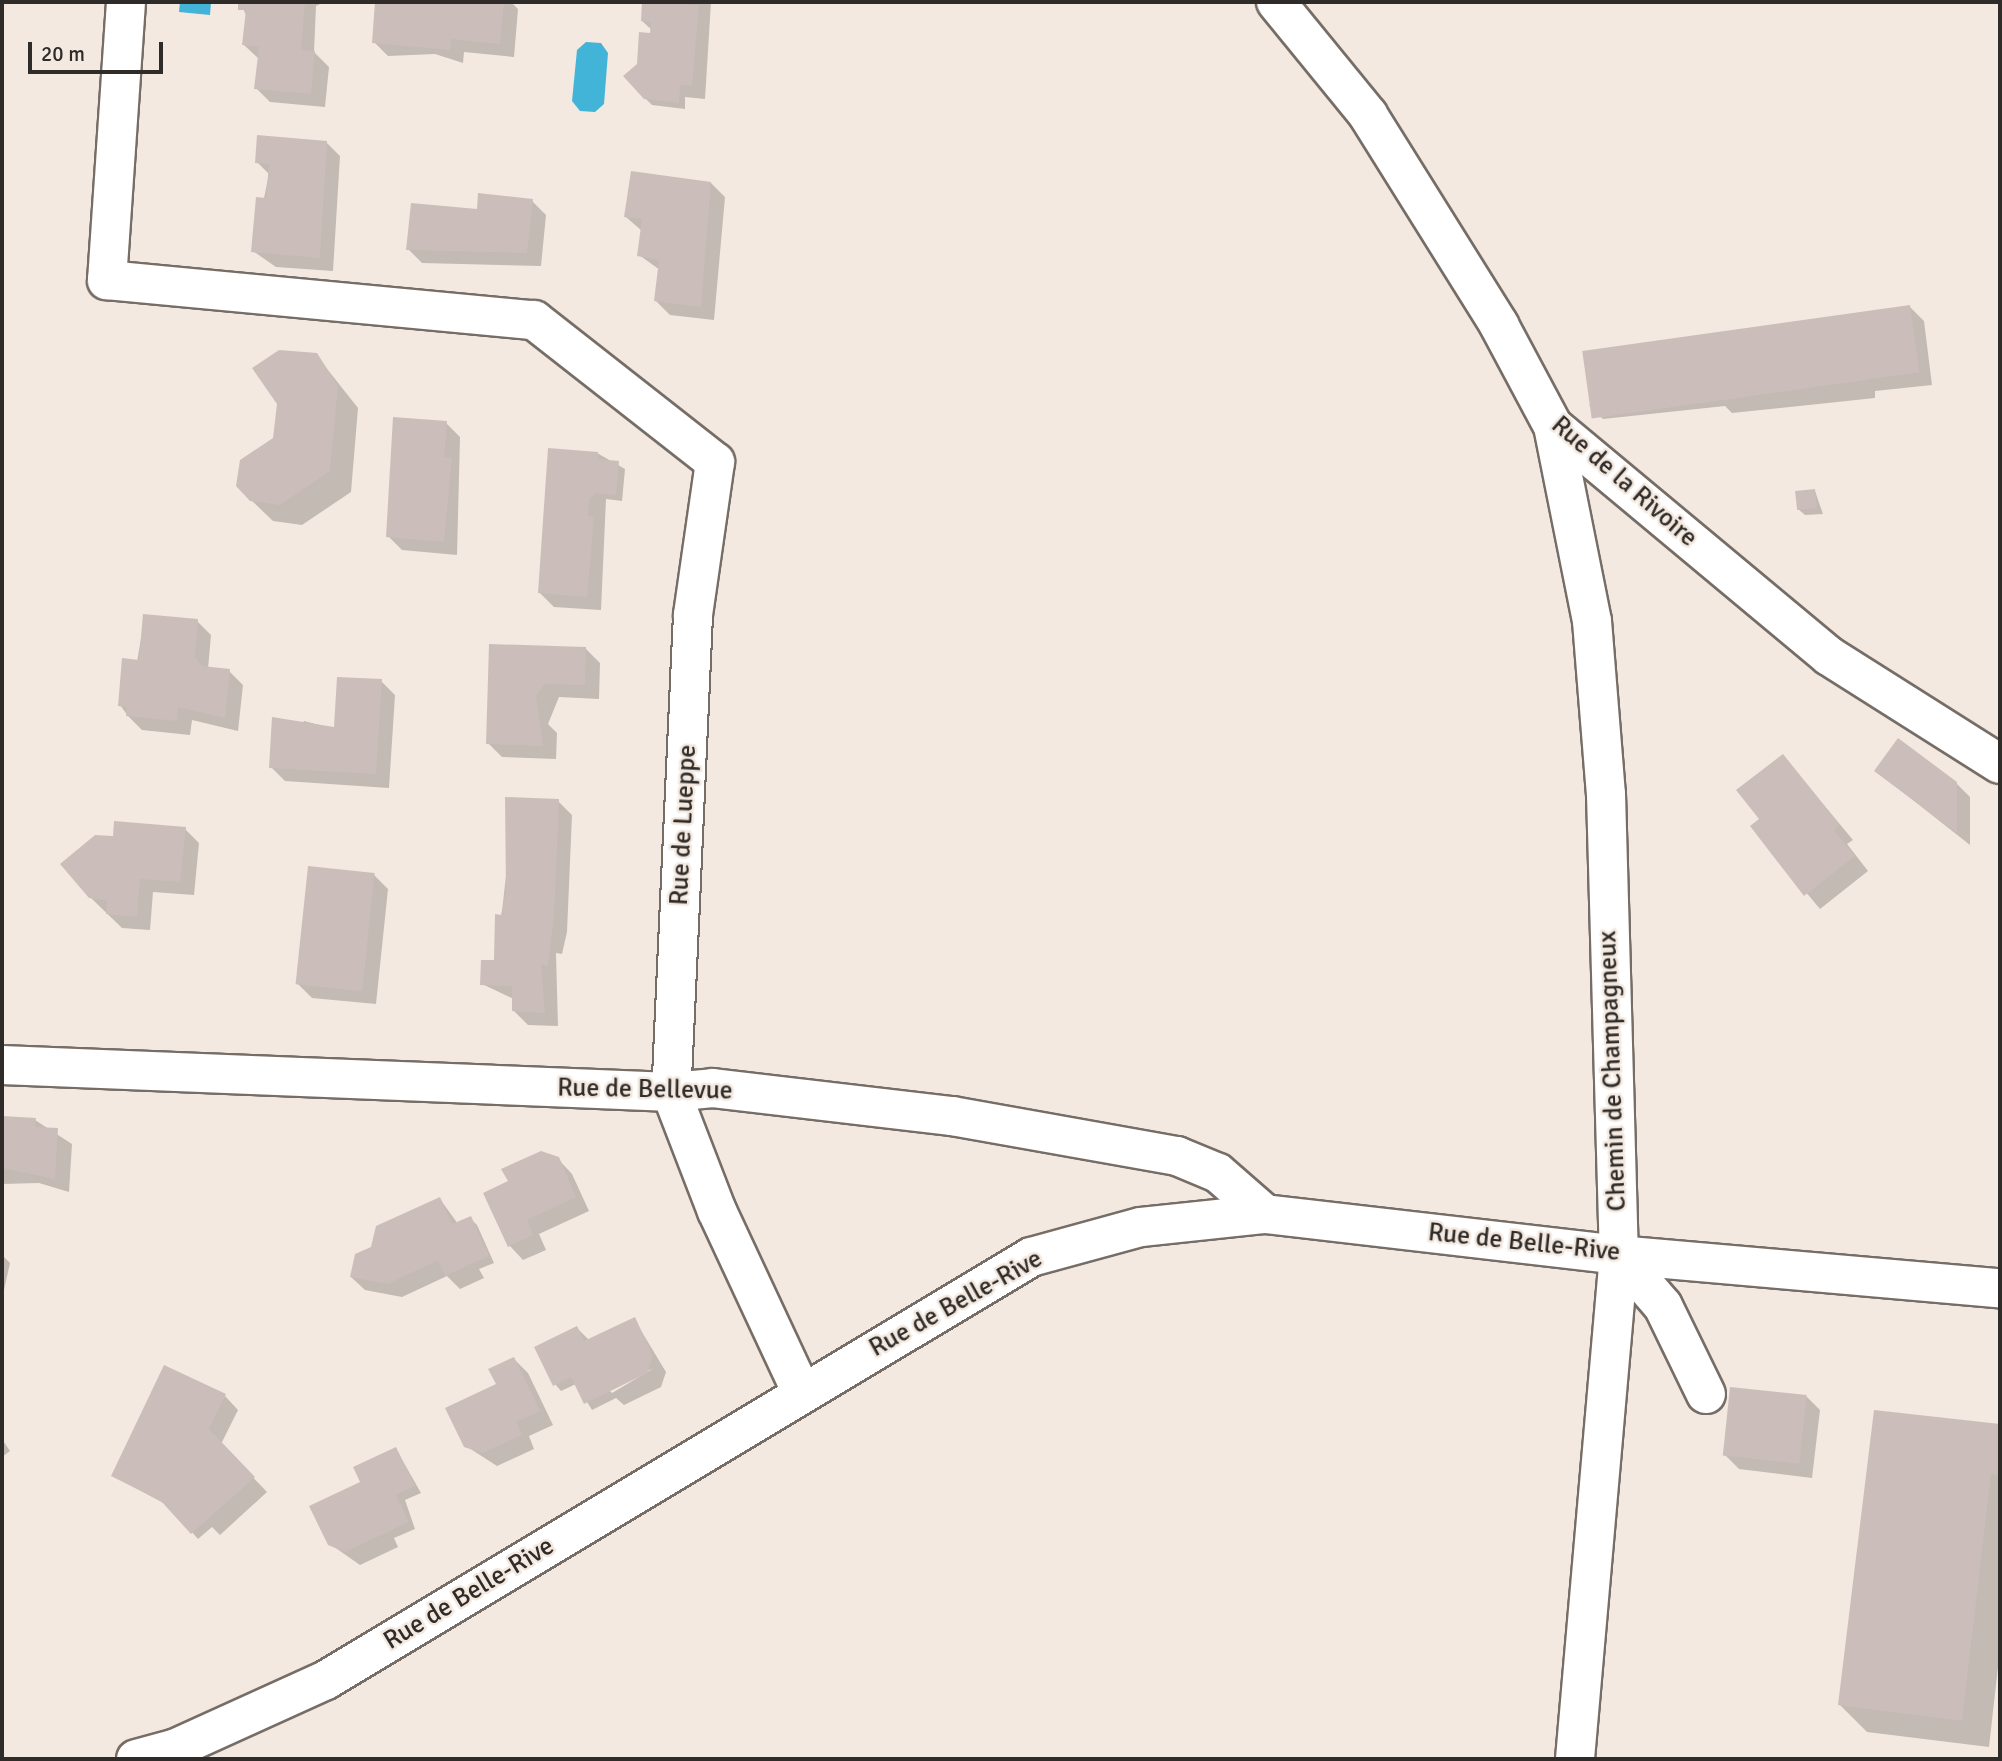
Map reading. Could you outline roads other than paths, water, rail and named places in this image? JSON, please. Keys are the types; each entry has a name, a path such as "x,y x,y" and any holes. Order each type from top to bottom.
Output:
{"street":[{"name":"Rue de Lueppe","path":"127,2 107,281 534,320 715,462 693,615 671,1092 717,1211 801,1391"},
{"name":"Rue de la Rivoire","path":"1276,2 1368,115 1499,325 1553,426 1829,656 2000,764"},
{"name":"Chemin de Champagneux","path":"1553,426 1592,621 1606,794 1619,1255 1575,1759"},
{"name":"Rue de Bellevue","path":"2,1065 671,1092 713,1088 952,1116 1177,1156 1217,1173 1265,1214"},
{"name":"Rue de Belle-Rive","path":"136,1759 174,1749 326,1680 801,1391 1031,1257 1141,1227 1265,1214 1619,1255 2000,1288"},
{"path":"1619,1255 1663,1306 1706,1394"}],"water":[{"path":"180,2 211,2 210,15 179,12"},
{"path":"586,42 601,43 608,53 604,104 595,112 580,111 572,101 577,50"}]}
